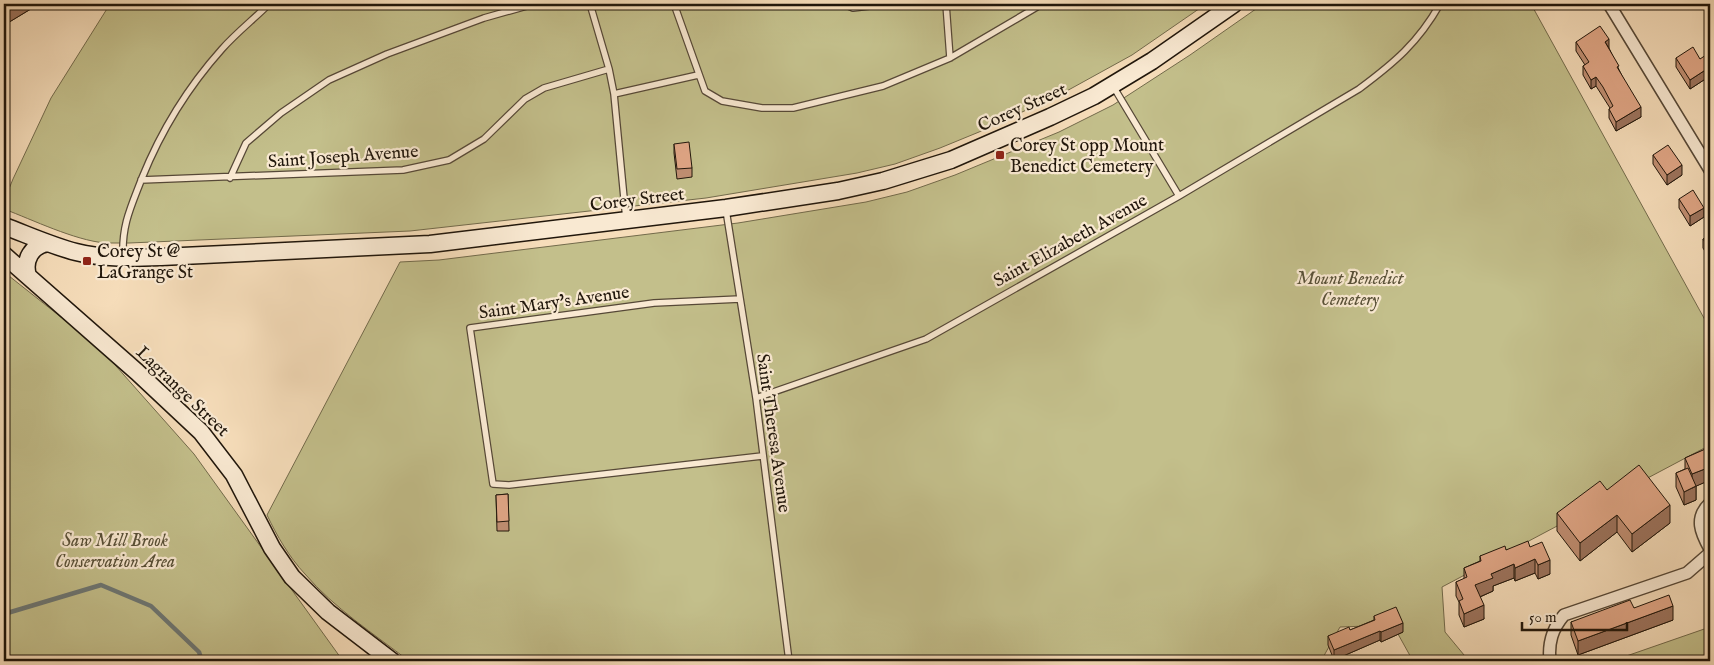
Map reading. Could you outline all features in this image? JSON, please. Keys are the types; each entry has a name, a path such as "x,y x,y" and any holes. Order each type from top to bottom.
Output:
{"street":[{"name":"Corey Street","path":"4,226 82,253 123,257 160,257 402,246 626,221 726,208 853,188 904,176 974,150 1050,117 1113,85 1234,4"},
{"path":"1610,4 1710,170"},
{"path":"28,276 26,264 29,254 40,245 48,242"},
{"name":"Lagrange Street","path":"4,255 201,432 234,475 272,548 292,577 328,612 392,661"},
{"path":"1710,503 1703,510 1700,518 1702,534 1710,549"},
{"path":"1550,661 1550,640 1555,627 1564,615 1687,573 1710,553"}],"lane":[{"path":"123,257 124,229 154,148 177,107 222,49 269,4"},
{"path":"230,178 246,143 281,113 329,80 405,47 484,18 534,4"},
{"path":"590,4 609,69 614,94 626,221"},
{"path":"674,4 705,91 722,101 762,108 793,108 883,86 950,58 1042,4"},
{"path":"844,4 853,8 886,4"},
{"path":"946,4 950,58"},
{"name":"Saint Elizabeth Avenue","path":"756,398 926,339 1179,196 1359,90 1382,73 1418,38 1440,4"},
{"name":"Saint Joseph Avenue","path":"142,180 403,170 449,160 484,139 525,99 538,91 609,69"},
{"path":"614,94 698,75"},
{"path":"1113,85 1179,196"},
{"name":"Saint Theresa Avenue","path":"726,208 756,398 789,661"},
{"name":"Saint Mary's Avenue","path":"740,299 654,303 470,328 493,484 509,485 762,456"}],"green space":[{"path":"110,4 1206,4 1132,55 1063,93 940,148 895,164 857,173 706,198 410,231 105,243 67,234 4,209 4,201 51,98"},
{"name":"Mount Benedict Cemetery","path":"1263,4 1531,4 1710,329 1710,445 1442,587 1445,632 1469,661 1413,661 1393,625 1340,627 1321,661 409,661 355,620 316,586 294,561 275,531 267,515 400,262 439,260 738,223 866,202 907,192 955,175 1059,132 1113,105 1190,55"},
{"name":"Saw Mill Brook Conservation Area","path":"4,272 100,348 194,454 343,661 4,661"},
{"path":"1710,627 1710,661 1612,661"}],"building":[{"path":"1600,26 1609,39 1605,42 1619,66 1617,67 1641,107 1616,122 1609,109 1613,106 1603,87 1596,77 1591,80 1583,66 1589,62 1576,42"},
{"path":"1693,47 1700,59 1706,55 1710,61 1710,67 1690,80 1676,58"},
{"path":"689,142 692,168 677,169 674,144"},
{"path":"1668,145 1682,165 1667,175 1653,155"},
{"path":"1693,190 1704,208 1690,216 1679,199"},
{"path":"1710,234 1710,251 1703,239"},
{"path":"1710,447 1710,467 1692,474 1685,458"},
{"path":"1639,465 1670,505 1632,534 1617,515 1580,543 1557,513 1600,481 1607,490"},
{"path":"1688,468 1696,486 1684,492 1676,473"},
{"path":"508,494 509,521 497,522 496,495"},
{"path":"1528,541 1530,547 1542,542 1550,560 1538,565 1535,559 1515,568 1514,564 1491,574 1493,578 1475,585 1484,605 1464,614 1459,601 1463,599 1456,582 1467,577 1464,568 1481,561 1480,556 1505,546 1506,550"},
{"path":"1669,595 1673,606 1578,641 1571,622 1630,600 1634,608"},
{"path":"1396,607 1403,623 1334,650 1328,636 1349,627 1350,630 1375,620 1374,616"}],"waterway":[{"path":"4,614 101,585 151,606 199,652 202,661"}],"place":[{"name":"Corey St opp Mount Benedict Cemetery","path":"1000,155"},
{"name":"Corey St @ LaGrange St","path":"87,261"}]}
